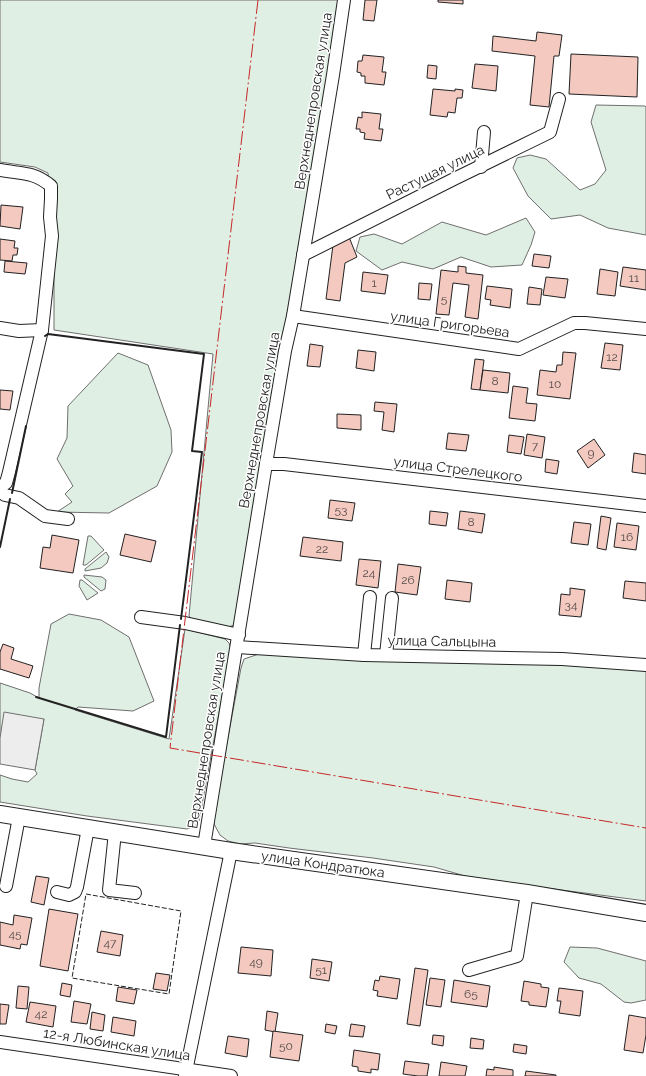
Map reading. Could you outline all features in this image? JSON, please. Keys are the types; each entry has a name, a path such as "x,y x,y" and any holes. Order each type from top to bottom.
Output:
{"main road":[{"name":"улица Кондратюка","path":"0,814 231,851 526,893 646,913"}],"street":[{"name":"Верхнеднепровская улица","path":"204,846 266,464 285,351 293,316 333,75 344,0"},
{"name":"Растущая улица","path":"303,256 550,132 559,99"},
{"path":"481,167 484,132"},
{"path":"0,487 6,484 42,330 52,236 50,217 51,186 43,179 28,173 3,171"},
{"name":"улица Григорьева","path":"293,316 520,349 574,323 646,329"},
{"path":"0,328 19,331 42,330"},
{"name":"улица Стрелецкого","path":"266,464 284,464 646,506"},
{"path":"0,491 5,495 19,498 44,516 68,519"},
{"path":"364,654 370,597"},
{"path":"386,655 392,598"},
{"path":"141,617 185,623 239,635"},
{"name":"улица Сальцына","path":"237,648 386,655 562,659 646,665"},
{"path":"6,886 18,817"},
{"path":"57,892 69,895 75,892 88,828"},
{"path":"115,832 109,890 135,893"},
{"path":"185,1073 231,851"},
{"path":"469,970 517,956 526,893"},
{"name":"12-я Любинская улица","path":"0,1042 185,1073 230,1076"}],"green space":[{"path":"0,0 338,0 314,172 234,625 226,628 193,621 189,616 213,354 54,330 54,223 50,204 48,173 35,167 0,162"},
{"path":"596,105 646,107 646,235 608,228 580,215 551,219 528,196 513,168 517,158 530,155 546,159 580,190 595,184 606,170 591,122"},
{"path":"526,218 535,232 522,265 491,267 461,257 433,269 402,262 382,270 356,251 360,237 374,234 402,244 442,222 486,235"},
{"path":"118,353 148,365 171,430 172,452 157,486 109,513 57,512 72,502 65,494 73,486 57,459 67,438 68,406"},
{"path":"88,536 91,536 104,550 86,565 83,565"},
{"path":"106,552 109,557 107,563 101,568 85,571 85,569"},
{"path":"84,575 102,577 106,580 105,589 101,591 84,577"},
{"path":"80,580 98,593 87,600 79,586"},
{"path":"69,614 101,620 129,637 154,701 133,711 78,707 75,710 169,739 185,629 225,639 229,643 231,648 199,821 193,827 187,829 87,816 0,802 0,775 28,782 37,774 35,770 44,719 0,738 0,683 30,693 39,698 39,688 51,624"},
{"path":"259,654 646,669 646,901 500,882 465,876 434,867 373,858 255,843 240,844 228,841 220,835 214,824 214,812 241,668 244,659"},
{"path":"570,947 597,948 646,961 646,1000 631,1003 624,1002 601,984 579,978 564,962"}],"shaded area":[{"path":"4,712 44,719 35,770 0,764 0,738"}],"building":[{"path":"365,0 377,0 374,21 363,20"},
{"path":"438,0 463,0 463,4 438,2"},
{"path":"537,32 562,35 559,56 554,56 549,107 530,105 535,56 492,51 493,36 536,41"},
{"path":"571,54 638,57 637,97 569,94"},
{"path":"363,55 384,57 382,72 386,72 384,85 365,83 365,76 361,76 361,73 357,72 358,61 362,61"},
{"path":"475,64 498,66 496,91 472,88"},
{"path":"428,65 437,66 436,79 427,78"},
{"path":"433,89 455,91 455,89 463,90 462,98 457,98 455,113 448,112 447,117 430,115"},
{"path":"362,112 381,114 379,129 383,129 381,141 364,139 365,133 360,132 360,129 356,129 358,117 362,118"},
{"path":"1,205 23,207 20,229 0,226"},
{"path":"349,237 357,257 345,263 340,301 326,299 333,245"},
{"path":"0,239 15,241 14,248 18,248 17,255 13,255 12,261 0,260"},
{"path":"534,254 551,256 549,268 532,266"},
{"path":"5,261 27,263 25,274 4,272"},
{"path":"458,266 466,267 466,273 483,275 478,319 465,317 469,285 453,283 449,315 436,314 441,270 458,272"},
{"path":"623,267 646,270 646,290 620,286"},
{"path":"600,269 618,272 615,296 597,294"},
{"path":"363,272 388,275 385,294 361,291"},
{"path":"546,277 568,279 565,298 543,295"},
{"path":"419,283 432,284 430,300 418,299"},
{"path":"487,286 512,289 510,308 490,305 491,300 485,299"},
{"path":"529,287 542,289 540,305 527,304"},
{"path":"605,343 623,345 620,370 601,368"},
{"path":"310,344 323,346 320,367 307,366"},
{"path":"358,350 376,352 374,371 356,368"},
{"path":"563,352 576,353 570,399 537,395 540,370 556,372 557,365 562,365"},
{"path":"475,359 484,360 480,390 471,389"},
{"path":"483,370 510,373 508,393 480,390"},
{"path":"513,386 528,388 526,403 537,404 535,421 509,418"},
{"path":"0,390 13,391 10,410 0,409"},
{"path":"375,402 397,404 394,432 382,430 384,412 374,411"},
{"path":"337,414 361,415 361,430 337,428"},
{"path":"448,433 469,435 466,451 446,449"},
{"path":"527,434 545,437 542,458 524,455"},
{"path":"509,435 524,437 521,454 507,452"},
{"path":"594,439 605,455 588,468 577,451"},
{"path":"634,453 646,455 646,474 632,472"},
{"path":"546,459 559,461 557,474 545,472"},
{"path":"330,500 355,503 352,521 328,518"},
{"path":"430,511 448,513 446,526 429,524"},
{"path":"460,511 485,514 482,533 458,529"},
{"path":"601,516 611,518 606,550 597,548"},
{"path":"574,522 591,524 588,545 571,543"},
{"path":"617,523 639,526 636,550 614,547"},
{"path":"125,534 156,541 151,562 120,555"},
{"path":"52,535 79,540 73,573 40,568 43,547 50,548"},
{"path":"303,537 343,542 341,561 300,556"},
{"path":"359,559 381,561 378,588 356,585"},
{"path":"398,564 421,567 417,595 395,592"},
{"path":"447,580 472,583 470,602 445,599"},
{"path":"625,581 646,583 646,601 623,598"},
{"path":"570,588 585,590 581,617 559,615 561,594 570,595"},
{"path":"3,644 14,648 11,659 33,666 29,678 0,669 0,652"},
{"path":"36,876 49,878 44,905 31,902"},
{"path":"49,909 78,914 68,971 40,966"},
{"path":"14,915 32,918 27,945 21,944 20,949 0,945 0,922 13,925"},
{"path":"101,931 123,935 120,956 97,952"},
{"path":"241,947 273,950 271,976 238,973"},
{"path":"312,959 332,962 329,981 310,978"},
{"path":"415,968 428,970 420,1026 407,1024"},
{"path":"156,973 170,975 167,991 153,989"},
{"path":"380,976 400,979 397,999 377,996 378,991 373,990 375,980 379,981"},
{"path":"430,978 445,980 441,1007 426,1005"},
{"path":"454,980 490,986 487,1007 451,1002"},
{"path":"524,981 541,984 541,987 549,988 546,1007 529,1005 529,1002 521,1001"},
{"path":"62,983 72,985 70,997 60,995"},
{"path":"18,986 29,987 27,1009 16,1008"},
{"path":"118,987 137,990 134,1004 116,1001"},
{"path":"559,988 583,991 580,1016 559,1013 561,1001 557,1001"},
{"path":"74,1001 91,1004 87,1024 71,1022"},
{"path":"30,1002 56,1006 53,1027 26,1022"},
{"path":"0,1004 9,1005 6,1024 0,1024"},
{"path":"267,1011 278,1013 275,1032 265,1030"},
{"path":"92,1012 105,1015 103,1031 90,1029"},
{"path":"629,1015 646,1018 646,1035 643,1053 624,1050"},
{"path":"113,1017 136,1021 134,1036 111,1032"},
{"path":"326,1024 337,1026 335,1034 325,1032"},
{"path":"351,1024 365,1026 363,1037 349,1036"},
{"path":"273,1031 303,1035 299,1061 270,1057"},
{"path":"433,1035 444,1036 443,1046 432,1044"},
{"path":"228,1036 249,1039 247,1057 225,1053"},
{"path":"471,1038 484,1040 483,1049 470,1048"},
{"path":"514,1044 527,1046 526,1054 513,1052"},
{"path":"354,1050 380,1054 378,1070 371,1069 371,1073 358,1071 358,1067 352,1066"},
{"path":"405,1061 429,1064 427,1076 403,1074"},
{"path":"441,1062 467,1066 465,1076 439,1076"},
{"path":"494,1067 513,1070 513,1076 486,1076 487,1069 494,1070"},
{"path":"526,1071 556,1075 556,1076 525,1076"}],"fence":[{"path":"86,894 181,911 169,994 72,978 86,894"}],"wall":[{"path":"45,336 48,334 204,354 192,451 202,452 181,619"},
{"path":"12,493 26,426"},
{"path":"0,547 10,499"},
{"path":"36,697 166,737 180,625"}],"power":[{"path":"258,0 170,748 646,828"}]}
